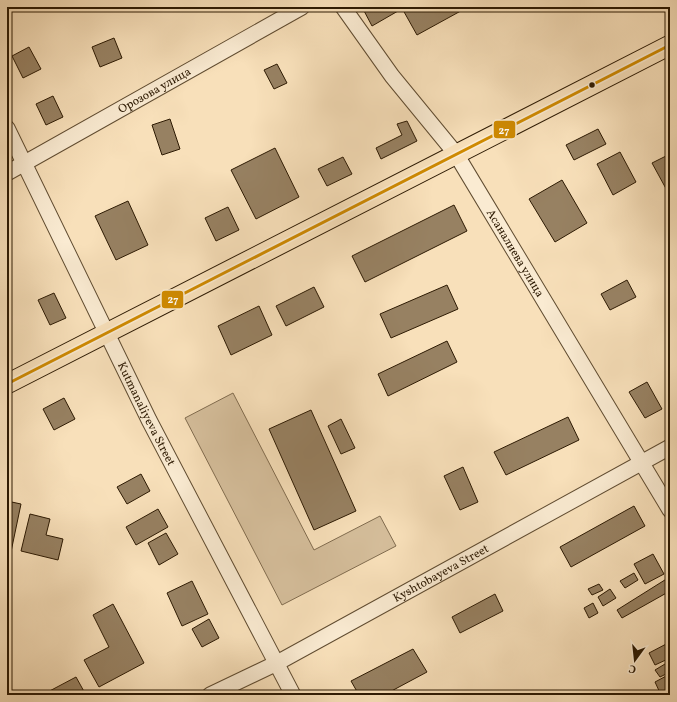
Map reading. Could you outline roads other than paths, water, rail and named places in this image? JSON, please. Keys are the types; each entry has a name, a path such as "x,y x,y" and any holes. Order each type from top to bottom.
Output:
{"main road":[{"path":"7,384 107,335 670,45"}],"street":[{"name":"Орозова улица","path":"7,172 24,164 302,7"},
{"name":"Асаналиева улица","path":"344,7 392,76 456,154 670,510"},
{"name":"Kutmanaliyeva Street","path":"7,128 149,420 293,695"},
{"name":"Kyshtobayeva Street","path":"210,695 277,663 670,447"}]}
